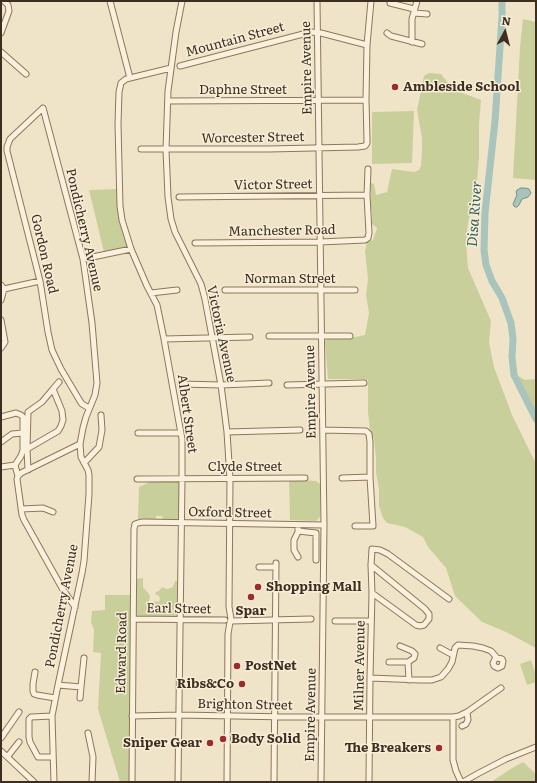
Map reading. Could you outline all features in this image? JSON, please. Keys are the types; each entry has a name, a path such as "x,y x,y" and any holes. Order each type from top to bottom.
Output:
{"street":[{"path":"1,33 9,11 8,4 4,1"},
{"path":"110,1 130,78"},
{"name":"Victoria Avenue","path":"182,1 176,32 168,101 166,150 168,197 171,219 175,232 200,284 205,299 221,385 227,432 230,479 227,782"},
{"name":"Empire Avenue","path":"317,1 324,525 322,782"},
{"path":"366,100 366,45 371,1"},
{"path":"412,42 412,19 417,1"},
{"path":"390,3 427,14"},
{"name":"Mountain Street","path":"180,66 307,33 317,32 366,45"},
{"path":"387,34 422,44"},
{"path":"1,52 26,74"},
{"name":"Mountain Street","path":"121,83 130,78 171,68"},
{"name":"Albert Street","path":"121,83 119,92 118,124 121,215 132,249 157,305 181,433 182,523 178,782"},
{"name":"Daphne Street","path":"168,101 366,100"},
{"name":"Worcester Street","path":"141,149 319,148 366,146 366,100"},
{"name":"Pondicherry Avenue","path":"43,108 83,260 92,323 96,373 96,390 83,428 80,444 80,452 90,475 84,561 52,716 54,782"},
{"name":"Gordon Road","path":"43,108 10,139 7,151 40,281 52,350 81,404 89,408"},
{"path":"367,195 368,169"},
{"name":"Victor Street","path":"179,197 367,195"},
{"name":"Manchester Road","path":"195,244 365,240 368,238 369,233 367,195"},
{"path":"83,260 132,249"},
{"path":"1,300 2,287 40,281"},
{"path":"151,293 177,290"},
{"name":"Norman Street","path":"225,290 355,290"},
{"path":"1,320 5,342 1,348"},
{"path":"269,336 350,336"},
{"path":"164,339 250,337"},
{"path":"28,470 28,412 42,402 59,382"},
{"path":"287,385 364,383"},
{"path":"181,384 269,384"},
{"path":"27,449 58,431 62,426 62,411 53,389"},
{"path":"1,417 21,414 23,418 22,454 15,465 24,520 62,588 75,607"},
{"path":"84,462 99,447 102,430 101,415"},
{"path":"227,432 300,430"},
{"path":"323,430 366,431 369,433 373,526 355,526"},
{"path":"1,442 12,434 23,433"},
{"path":"138,433 181,433"},
{"path":"18,476 80,444"},
{"path":"1,467 15,465"},
{"path":"342,478 370,477"},
{"name":"Clyde Street","path":"137,480 304,478"},
{"path":"21,509 43,508 53,512"},
{"name":"Oxford Street","path":"135,524 139,522 230,524 298,528 324,525"},
{"name":"Edward Road","path":"132,782 132,667 135,524"},
{"path":"298,558 294,550 294,540 298,528 316,533 316,560"},
{"name":"Milner Avenue","path":"369,782 372,549 380,550 388,554 449,599"},
{"path":"259,567 276,565 274,782"},
{"path":"371,565 425,609 429,614 429,619 425,624 420,626 416,625 372,592"},
{"name":"Earl Street","path":"134,619 311,619"},
{"path":"335,621 371,621"},
{"path":"370,678 432,680 441,677 452,662 456,646 460,645 488,649 497,658"},
{"path":"389,662 408,662 414,658 415,654 412,651 400,646"},
{"path":"440,648 453,655"},
{"path":"80,698 84,658"},
{"path":"408,662 409,680"},
{"path":"35,672 33,684 34,694 55,698"},
{"path":"58,685 81,687"},
{"path":"501,688 467,712 454,718 453,760 456,771 462,782 506,759 536,747"},
{"path":"1,738 19,712"},
{"path":"462,726 466,724 468,720 467,712"},
{"name":"Brighton Street","path":"132,716 179,715 454,718"},
{"path":"52,716 30,717 29,737 38,757 53,757"},
{"path":"88,733 93,757 92,782"},
{"path":"8,756 19,742"},
{"path":"1,751 34,782"}],"green space":[{"path":"523,19 536,22 536,180 513,178 520,47"},
{"path":"429,73 441,74 452,89 481,100 476,194 468,223 466,241 468,268 491,321 489,342 494,367 512,415 536,464 536,648 506,632 482,622 455,596 446,568 428,547 423,537 405,527 387,523 383,518 379,506 379,489 376,473 374,439 370,430 368,413 368,380 328,379 325,341 329,338 350,338 365,335 369,313 366,295 368,279 365,251 367,242 373,240 377,228 372,224 372,212 370,205 371,183 374,184 376,195 387,192 392,169 414,172 419,170 421,166 422,138 417,110 424,76"},
{"path":"414,111 412,163 372,164 372,112"},
{"path":"118,189 128,244 125,247 104,252 89,190"},
{"path":"514,375 525,380 536,379 536,419"},
{"path":"289,479 316,481 320,484 320,517 316,521 290,520"},
{"path":"180,481 179,517 176,520 163,520 162,516 156,516 156,520 138,519 139,487 150,482"},
{"path":"143,578 143,587 150,597 148,609 153,610 155,609 152,603 154,601 159,602 160,599 159,596 155,594 156,592 162,587 167,589 173,587 175,581 177,581 179,604 177,616 137,616 137,579"},
{"path":"105,595 132,595 130,782 120,782 98,709 101,653 93,652 94,629 91,623 92,611 105,610"},
{"path":"531,660 536,675 536,682 527,685 520,664"},
{"path":"523,762 536,775 536,782 491,782 512,768"}],"water":[{"path":"521,188 529,189 531,193 528,197 522,199 519,205 515,207 513,204 517,195 516,192"}],"waterway":[{"name":"Disa River","path":"502,1 495,121 485,213 484,250 486,265 492,281 502,298 511,323 514,375 536,419"}],"place":[{"name":"Ambleside School","path":"395,87"},
{"name":"Shopping Mall","path":"258,587"},
{"name":"Spar","path":"251,597"},
{"name":"PostNet","path":"237,666"},
{"name":"Ribs&Co","path":"242,684"},
{"name":"Body Solid","path":"223,739"},
{"name":"Sniper Gear","path":"210,743"},
{"name":"The Breakers","path":"439,748"}]}
